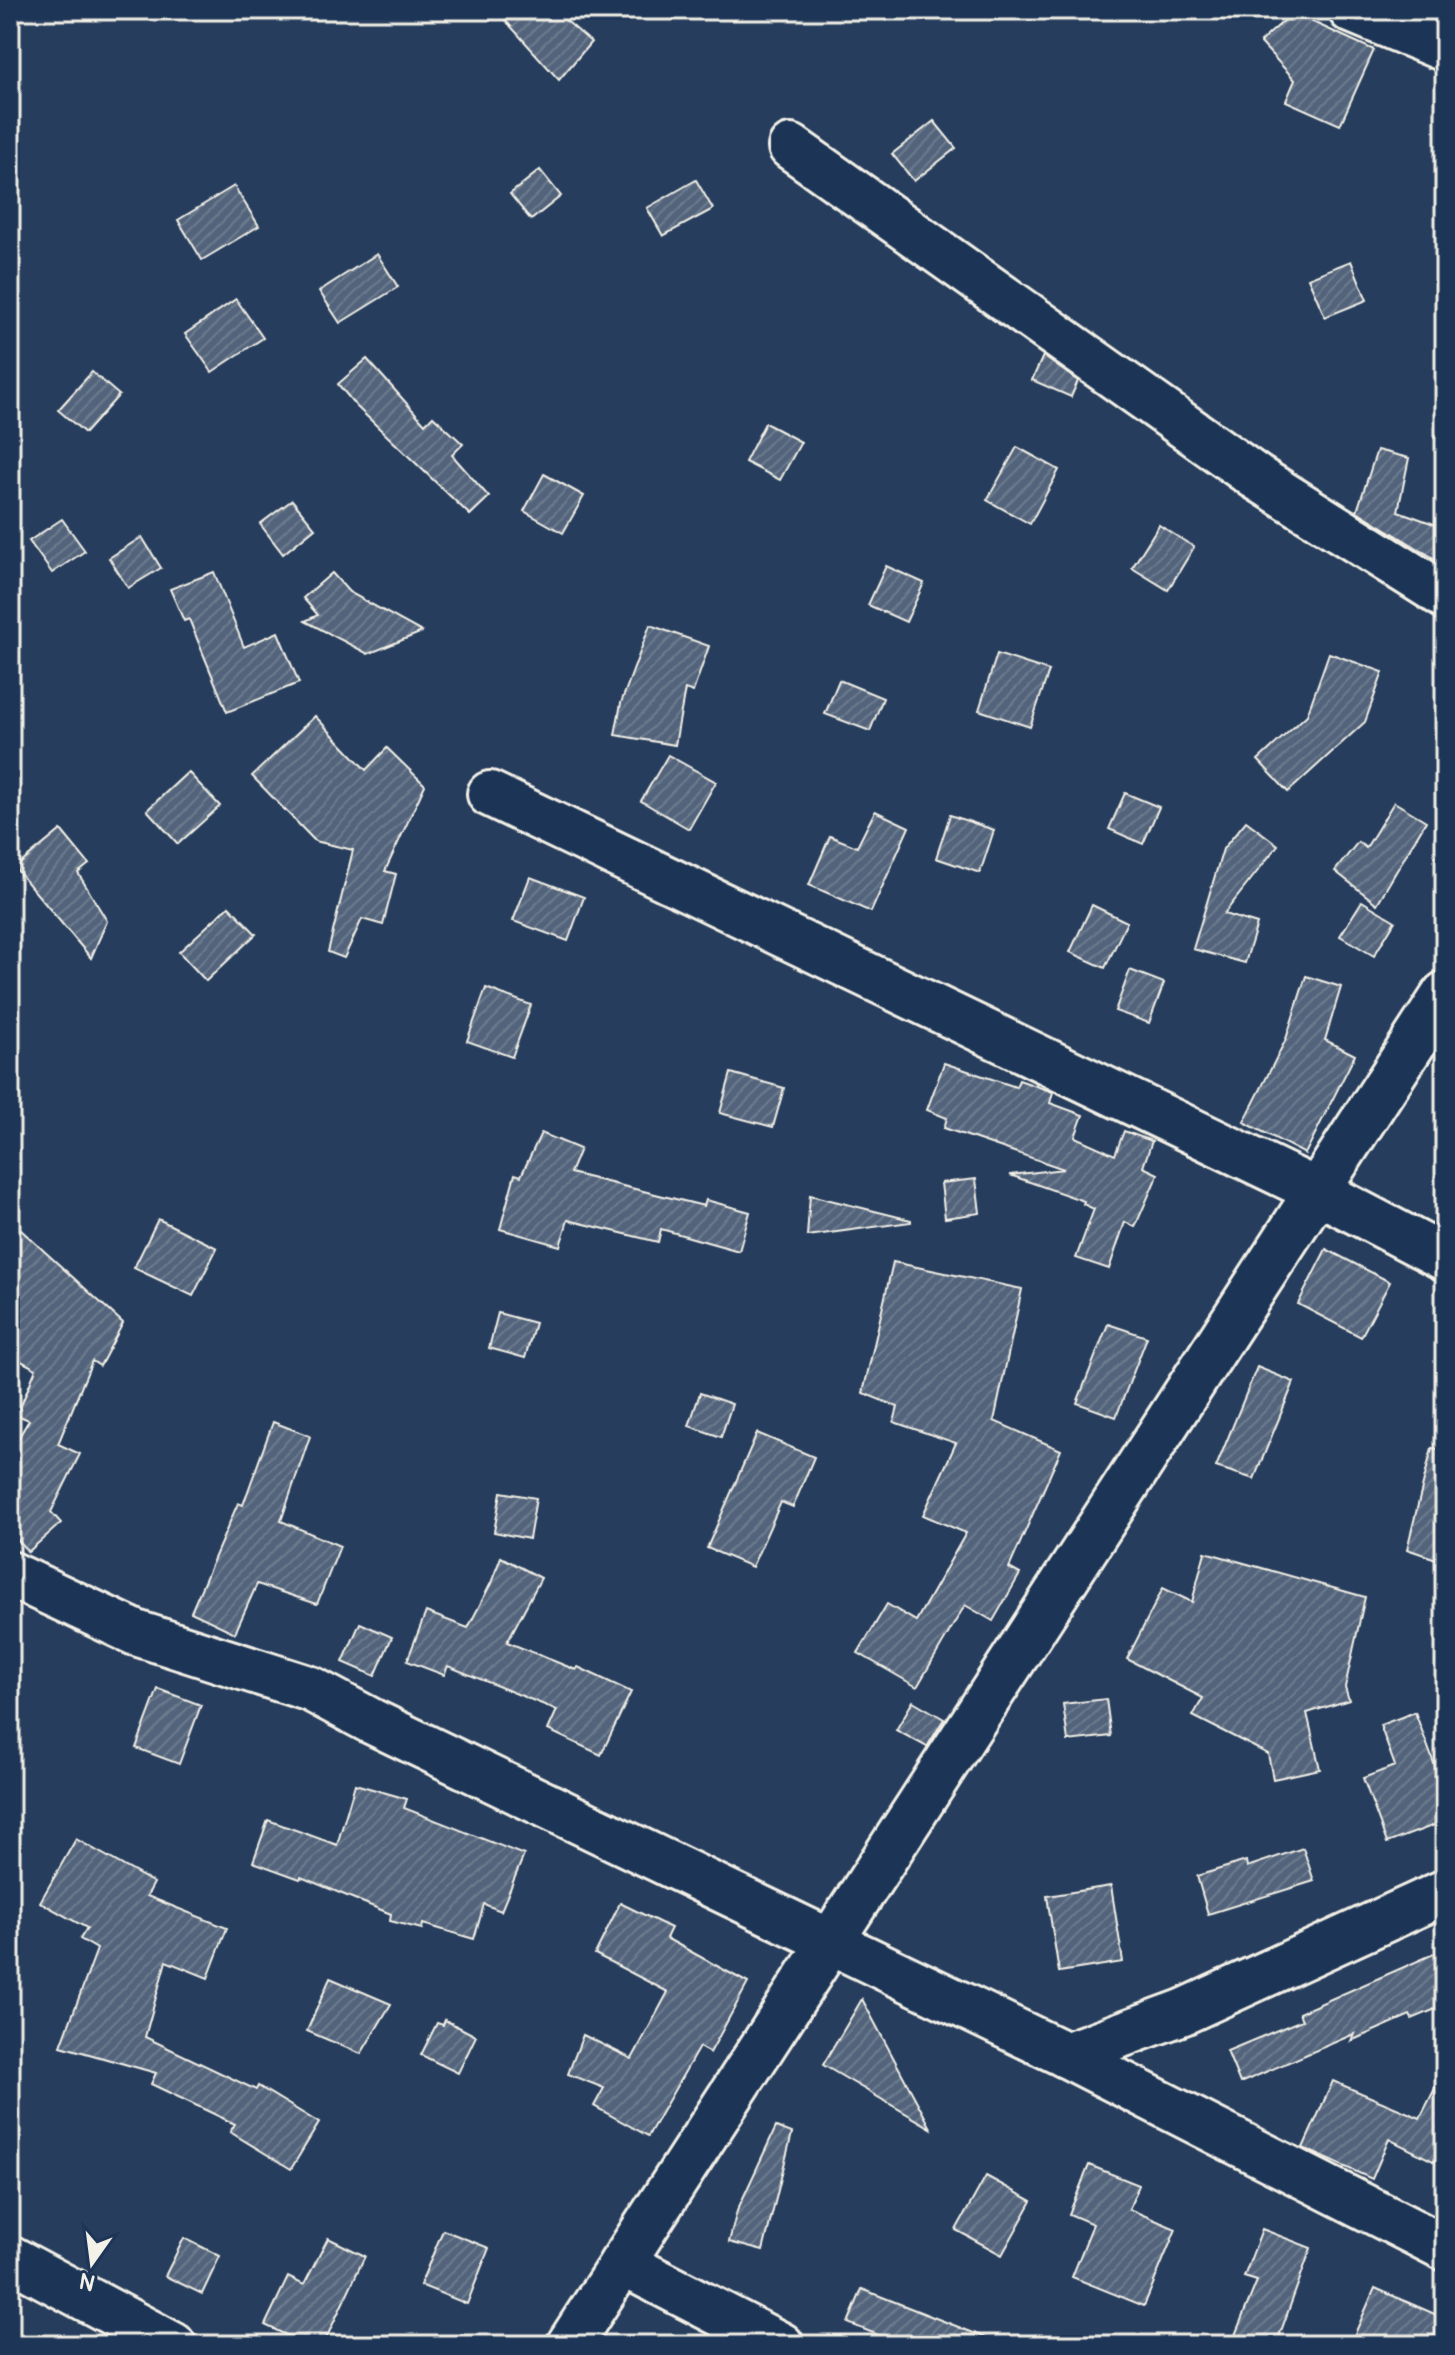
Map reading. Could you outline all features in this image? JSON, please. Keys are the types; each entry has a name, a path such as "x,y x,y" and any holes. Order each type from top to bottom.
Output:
{"street":[{"path":"1351,10 1445,49"},
{"path":"791,147 1256,477 1445,596"},
{"path":"490,794 1317,1191 1445,1258"},
{"path":"569,2345 1445,994"},
{"path":"10,1574 136,1633 311,1689 371,1721 1066,2055 1445,2248"},
{"path":"1066,2055 1183,2012 1445,1892"},
{"path":"10,2258 173,2345"},
{"path":"622,2263 781,2345"}],"building":[{"path":"496,10 554,10 591,42 559,80"},
{"path":"1293,13 1374,50 1340,125 1286,101 1295,80 1260,42"},
{"path":"934,121 956,148 914,181 892,154"},
{"path":"540,170 561,196 531,220 510,194"},
{"path":"696,180 713,209 663,236 647,208"},
{"path":"234,186 259,226 202,260 178,220"},
{"path":"377,254 398,287 340,323 319,291"},
{"path":"1351,261 1367,300 1325,317 1308,278"},
{"path":"236,299 263,338 212,372 185,334"},
{"path":"1043,356 1078,381 1071,397 1032,380"},
{"path":"367,359 425,424 433,416 463,444 452,455 489,497 470,515 356,406 338,384"},
{"path":"92,372 119,395 85,433 58,410"},
{"path":"765,423 801,442 780,480 745,462"},
{"path":"1017,447 1059,470 1030,524 987,500"},
{"path":"1377,450 1409,458 1398,511 1445,528 1445,565 1357,511"},
{"path":"544,474 584,496 563,533 524,511"},
{"path":"292,500 315,528 283,554 260,524"},
{"path":"62,519 85,551 52,573 29,541"},
{"path":"1159,525 1194,547 1168,590 1132,568"},
{"path":"142,537 161,568 128,588 109,558"},
{"path":"886,566 924,583 906,622 868,605"},
{"path":"214,572 244,647 278,632 299,683 227,712 189,619 184,621 170,589"},
{"path":"332,573 349,592 422,632 368,654 305,621 318,615 303,598"},
{"path":"650,625 709,646 693,692 685,689 675,745 615,735 621,703"},
{"path":"1329,653 1383,672 1365,722 1288,792 1258,760 1307,715"},
{"path":"997,654 1049,671 1030,727 979,710"},
{"path":"839,680 883,698 870,731 825,714"},
{"path":"315,716 366,770 387,748 425,785 385,871 396,874 383,925 362,919 344,958 328,952 353,850 315,841 252,776"},
{"path":"668,755 716,782 689,829 641,801"},
{"path":"188,772 220,806 178,844 147,810"},
{"path":"1125,793 1159,807 1143,844 1109,829"},
{"path":"1394,802 1426,821 1377,904 1335,871 1358,842 1366,848"},
{"path":"875,811 909,827 871,912 809,885 830,836 857,847"},
{"path":"950,815 994,830 980,873 936,858"},
{"path":"1246,821 1278,845 1224,914 1257,924 1245,963 1193,949 1223,849"},
{"path":"61,830 89,864 78,873 107,921 91,958 15,868"},
{"path":"530,877 584,897 568,941 513,921"},
{"path":"1362,901 1395,921 1374,956 1340,936"},
{"path":"1092,905 1127,922 1105,968 1070,952"},
{"path":"229,906 256,934 206,981 179,952"},
{"path":"1130,970 1164,983 1149,1023 1115,1011"},
{"path":"1306,976 1341,987 1325,1040 1355,1055 1305,1154 1244,1122 1286,1039"},
{"path":"486,988 531,1005 512,1057 467,1041"},
{"path":"944,1063 1016,1087 1019,1080 1053,1092 1050,1103 1083,1115 1075,1137 1115,1155 1124,1131 1152,1141 1143,1167 1158,1174 1135,1227 1125,1222 1109,1269 1076,1258 1094,1209 1083,1204 1084,1201 1010,1175 1064,1169 944,1128 947,1118 927,1110"},
{"path":"731,1073 784,1088 773,1127 720,1113"},
{"path":"541,1133 580,1149 570,1173 704,1206 706,1200 750,1212 739,1251 661,1229 658,1242 568,1220 560,1246 500,1229 515,1174 521,1176"},
{"path":"976,1179 980,1213 945,1218 941,1183"},
{"path":"810,1195 911,1220 911,1222 807,1236"},
{"path":"158,1219 217,1248 193,1296 134,1268"},
{"path":"10,1220 123,1323 100,1366 92,1361 58,1444 80,1454 51,1512 61,1523 28,1552 10,1531 10,1452 29,1420 17,1415 36,1369 10,1355"},
{"path":"1326,1249 1390,1282 1361,1337 1298,1304"},
{"path":"893,1262 1022,1289 994,1421 1061,1450 1009,1568 1020,1574 993,1621 965,1605 917,1687 858,1653 887,1604 916,1621 966,1533 923,1515 956,1443 894,1422 898,1407 863,1393"},
{"path":"498,1313 535,1323 525,1358 489,1348"},
{"path":"1108,1324 1147,1337 1116,1417 1077,1403"},
{"path":"1257,1367 1294,1382 1254,1479 1216,1467"},
{"path":"700,1393 732,1404 721,1437 689,1426"},
{"path":"273,1422 310,1436 281,1521 340,1546 317,1604 257,1584 235,1633 191,1612 238,1503 243,1505"},
{"path":"757,1433 814,1457 793,1507 781,1502 752,1567 707,1548"},
{"path":"1432,1448 1445,1450 1445,1562 1407,1549"},
{"path":"501,1492 536,1498 529,1539 494,1532"},
{"path":"1205,1552 1365,1597 1345,1687 1349,1700 1307,1713 1320,1769 1273,1779 1268,1754 1193,1716 1203,1698 1127,1659 1163,1588 1192,1602"},
{"path":"501,1557 541,1578 507,1642 576,1670 578,1667 631,1692 601,1755 548,1730 557,1710 448,1666 444,1675 407,1661 426,1612 468,1628"},
{"path":"360,1623 392,1637 375,1676 343,1662"},
{"path":"158,1689 201,1705 179,1764 136,1748"},
{"path":"1106,1699 1111,1736 1068,1741 1063,1704"},
{"path":"913,1701 944,1719 927,1747 896,1730"},
{"path":"1415,1712 1445,1793 1445,1821 1387,1843 1363,1778 1395,1766 1380,1725"},
{"path":"355,1784 407,1799 404,1808 524,1855 501,1911 484,1904 474,1939 423,1924 422,1929 390,1921 391,1914 301,1877 253,1862 268,1820 337,1845"},
{"path":"76,1839 154,1883 147,1896 227,1928 208,1978 166,1961 145,2037 256,2090 258,2086 319,2123 291,2169 230,2132 235,2124 151,2084 156,2073 61,2046 97,1949 80,1939 87,1928 40,1902"},
{"path":"1303,1848 1314,1881 1208,1914 1197,1876 1246,1861 1247,1867"},
{"path":"1111,1886 1123,1962 1059,1972 1047,1896"},
{"path":"620,1903 671,1928 666,1938 748,1983 710,2053 699,2047 648,2136 594,2106 604,2088 568,2074 583,2035 632,2059 668,1992 595,1954"},
{"path":"1445,1949 1445,2005 1412,2019 1410,2015 1351,2041 1354,2034 1240,2083 1227,2051 1302,2020 1299,2013"},
{"path":"330,1978 391,2004 361,2054 307,2031"},
{"path":"862,1999 931,2128 823,2065"},
{"path":"445,2020 476,2036 458,2073 421,2055 437,2023 443,2025"},
{"path":"1445,2069 1445,2167 1389,2139 1372,2179 1303,2148 1333,2081 1420,2118"},
{"path":"776,2127 792,2133 763,2251 729,2242 737,2211"},
{"path":"1089,2165 1139,2185 1129,2209 1176,2229 1144,2306 1072,2277 1093,2224 1069,2214"},
{"path":"986,2176 1032,2201 1002,2255 956,2230"},
{"path":"1262,2229 1311,2248 1276,2345 1231,2345 1257,2281 1244,2277"},
{"path":"443,2230 489,2248 467,2304 420,2285"},
{"path":"184,2238 220,2256 202,2294 165,2276"},
{"path":"328,2238 365,2256 323,2345 307,2345 265,2325 288,2277 304,2285"},
{"path":"1375,2288 1444,2318 1432,2345 1350,2345"},
{"path":"862,2289 999,2345 903,2345 848,2323"}]}
